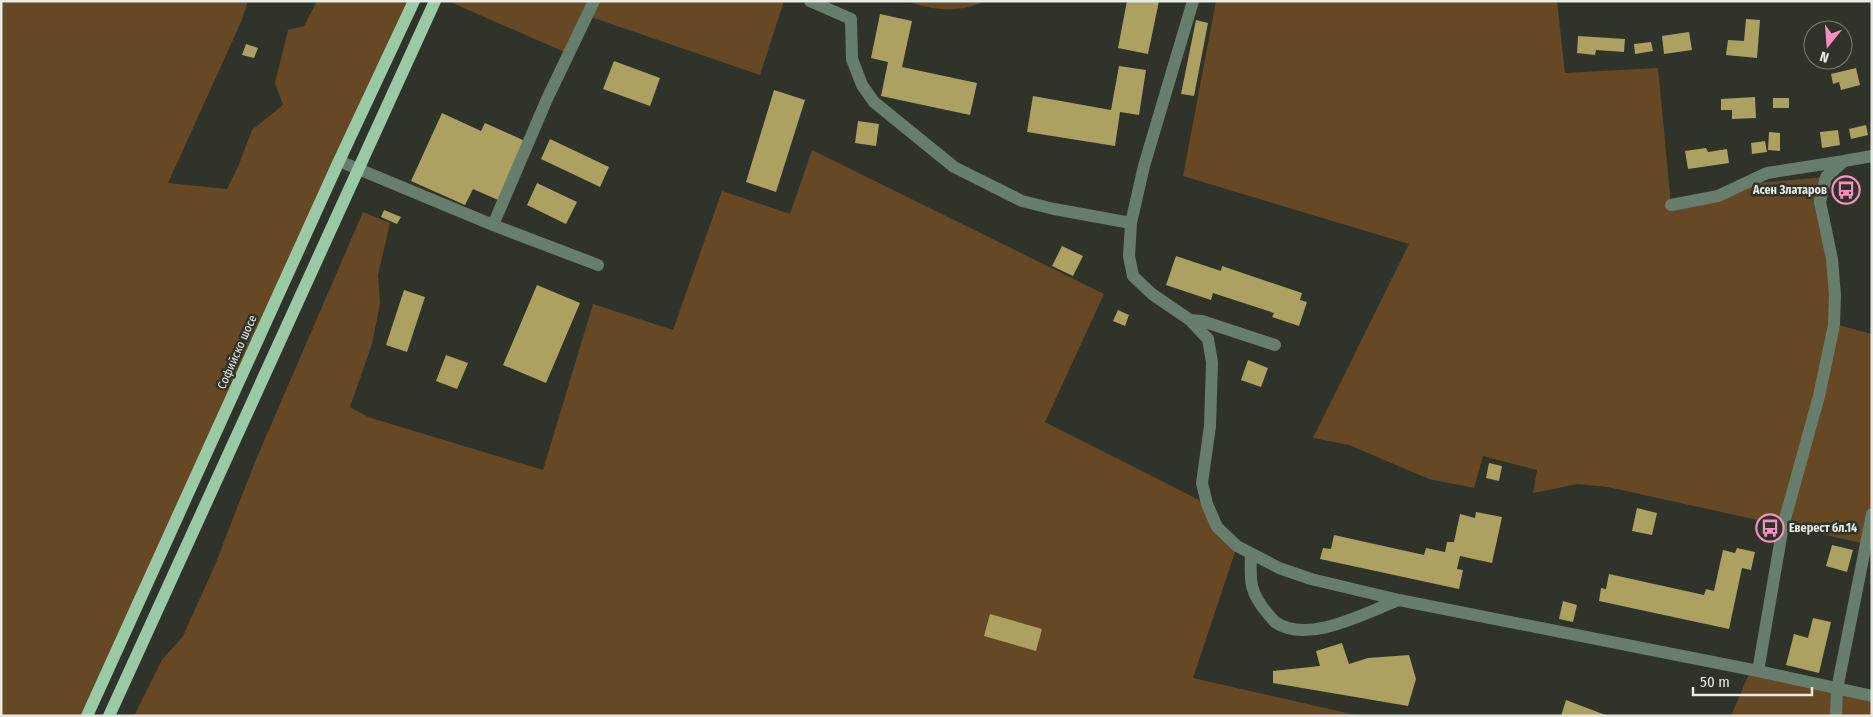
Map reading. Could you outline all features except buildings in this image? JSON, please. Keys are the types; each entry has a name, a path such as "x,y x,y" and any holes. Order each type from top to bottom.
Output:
{"main road":[{"name":"Софийско шосе","path":"87,716 339,161 414,1"},
{"path":"110,716 435,1"}],"street":[{"path":"493,225 547,99 594,1"},
{"path":"810,1 851,19 852,59 862,84 874,102 954,167 1022,201 1054,209 1132,223"},
{"path":"1193,1 1144,166 1132,223 1129,256 1134,276 1152,294 1190,320 1208,340 1212,362 1210,426 1202,483 1207,504 1217,527 1237,546 1251,554 1279,568 1311,580 1399,600 1758,671 1872,696"},
{"path":"1671,204 1718,196 1767,173 1872,156"},
{"path":"339,161 598,266"},
{"path":"1758,671 1783,526 1819,396 1834,324 1835,295 1832,259 1820,202 1826,176 1844,162"},
{"path":"1190,320 1202,321 1275,345"},
{"path":"1836,716 1836,689 1872,514"},
{"path":"1251,554 1250,585 1258,603 1276,622 1298,631 1329,627 1399,600"}],"shaded area":[{"path":"1,1 248,1 241,22 168,183 227,189 238,167 252,130 283,105 275,83 288,30 304,26 317,1 414,1 87,716 1,716"},
{"path":"448,1 784,1 760,75 588,16 569,54"},
{"path":"906,1 986,1 956,9 937,9"},
{"path":"1216,1 1557,1 1565,73 1658,68 1671,204 1743,184 1826,177 1820,203 1834,324 1872,334 1872,514 1866,544 1608,487 1578,484 1533,493 1537,470 1483,456 1474,488 1429,479 1349,445 1313,438 1409,244 1183,176"},
{"path":"812,150 1104,294 1045,422 1207,504 1237,546 1193,678 1360,716 134,716 162,660 183,636 215,565 255,462 363,212 390,223 378,275 380,304 372,344 350,407 368,417 543,470 593,304 673,330 722,191 790,214"},
{"path":"1751,669 1872,696 1872,716 1731,716"}],"place":[{"name":"Асен Златаров","path":"1846,190"},
{"name":"Еверест бл.14","path":"1770,528"}]}
